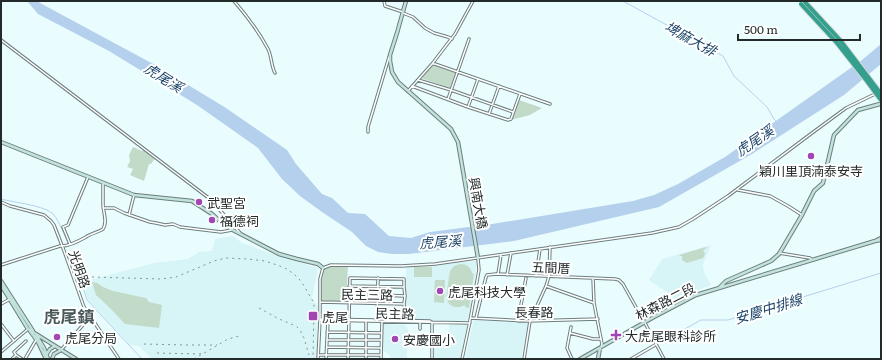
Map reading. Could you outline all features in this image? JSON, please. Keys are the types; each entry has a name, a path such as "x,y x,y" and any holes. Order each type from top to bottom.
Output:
{"highway":[{"path":"803,3 881,92"},
{"path":"870,81 881,102"}],"street":[{"path":"234,1 254,27 269,51 272,67 275,73"},
{"path":"384,1 385,6 403,12 413,17 434,33 452,39"},
{"path":"368,132 368,127 406,1"},
{"path":"408,91 452,39 473,1"},
{"path":"448,99 469,39"},
{"path":"1,40 210,199 242,235"},
{"name":"興南大橋","path":"390,55 391,66 394,76 398,82 451,129 458,142 478,258"},
{"path":"432,64 550,104"},
{"path":"468,107 478,79"},
{"path":"418,80 513,112"},
{"path":"412,86 508,120 511,119 520,94"},
{"path":"489,114 499,86"},
{"path":"323,268 331,265 421,265 652,233 679,226 693,219 736,190 846,108 881,92"},
{"path":"718,288 726,282 771,261 779,253 814,192 823,182 834,135 858,110 881,102"},
{"path":"1,142 134,195 192,201 212,214 225,226 279,254 318,264 323,268"},
{"path":"70,244 63,227 68,225 89,176"},
{"path":"62,246 80,241 90,234 103,229 105,219 103,208 104,182"},
{"path":"736,190 770,196 802,215"},
{"path":"129,215 134,195"},
{"name":"光明路","path":"1,202 17,208 40,213 48,217 54,225 84,306 90,318 119,359"},
{"path":"103,208 114,208 150,222 166,225 173,224 180,227 221,232 233,230"},
{"path":"718,288 881,239"},
{"name":"光明路","path":"1,265 62,246"},
{"path":"524,359 530,321 549,276 550,247"},
{"path":"536,276 540,249"},
{"path":"508,275 511,253"},
{"path":"779,253 810,258 812,260"},
{"path":"476,318 486,276 498,274 501,255"},
{"path":"462,359 479,270 478,258"},
{"path":"318,359 320,279 323,268"},
{"name":"五間厝","path":"498,274 612,278 619,280 645,322"},
{"path":"348,359 350,278 404,279 404,304"},
{"path":"377,321 378,278"},
{"path":"518,321 526,278"},
{"path":"593,278 594,303 602,344 598,359"},
{"path":"1,281 38,338 46,357"},
{"path":"1,285 28,329 38,338 56,346 76,359"},
{"path":"349,286 404,287"},
{"path":"546,286 594,303"},
{"name":"林森路二段","path":"580,359 690,297 718,288"},
{"path":"350,294 405,296"},
{"path":"1,304 10,299"},
{"name":"民主三路","path":"320,302 404,304 405,322"},
{"path":"377,313 404,313"},
{"path":"52,359 54,354 61,350 90,318"},
{"name":"長春路","path":"471,318 518,321 598,318"},
{"name":"民主路","path":"320,319 470,323"},
{"path":"326,359 328,320"},
{"path":"349,320 405,322"},
{"path":"366,321 366,359"},
{"path":"381,359 382,321"},
{"path":"420,322 420,329"},
{"path":"432,322 432,359"},
{"path":"645,322 664,359"},
{"path":"1,324 14,341"},
{"path":"571,327 567,348 572,359"},
{"path":"28,329 34,332"},
{"path":"1,352 28,329"},
{"path":"327,332 382,333"},
{"path":"570,333 593,339 601,339"},
{"path":"25,359 38,338"},
{"path":"327,340 381,340"},
{"path":"12,359 16,355 14,352 26,341"},
{"path":"631,359 656,345"},
{"path":"46,357 50,349 56,346"},
{"path":"327,347 382,348"},
{"path":"16,355 22,359"},
{"path":"319,355 381,356"}],"shaded area":[{"path":"233,236 242,243 318,268 312,298 318,306 317,359 152,359 139,346 130,345 88,300 82,282 154,263 188,259 199,252 212,251 215,239"},
{"path":"711,245 703,265 704,272 711,285 675,302 671,295 649,280 662,259"},
{"name":"虎尾科技大學","path":"476,261 476,275 468,319 466,321 405,320 406,267"},
{"name":"虎尾科技大學","path":"474,319 528,323 521,359 465,359"},
{"name":"安慶國小","path":"384,324 405,325 407,327 407,359 390,359 390,355 382,350 382,329"},
{"name":"虎尾科技大學","path":"449,325 467,325 460,359 433,359 433,341 449,341"}],"green space":[{"path":"433,65 456,73 450,88 423,79 422,77"},
{"path":"519,100 542,108 530,115 511,120"},
{"path":"133,147 142,151 144,150 155,158 151,164 149,164 144,181 130,175 133,169 127,167 130,161 129,155"},
{"path":"706,247 707,248 703,250 705,254 703,258 687,263 682,260 682,256 679,255"},
{"path":"460,264 468,266 474,274 469,308 465,307 465,305 454,307 449,304 446,297 450,271 454,266"},
{"path":"331,265 348,266 346,302 321,302 321,281 324,269"},
{"path":"414,266 432,267 432,277 414,277"},
{"path":"435,280 445,280 444,303 434,302"},
{"path":"92,282 113,291 146,298 149,302 162,305 159,328 125,324 96,295"}],"water":[{"name":"虎尾溪","path":"27,1 38,1 157,66 226,108 287,150 296,164 322,194 332,198 348,213 365,214 389,236 411,238 430,232 492,224 633,201 654,195 678,184 725,157 862,60 881,44 881,64 844,95 752,154 659,207 514,241 409,254 392,254 378,252 366,246 352,232 300,196 282,179 258,148 197,105 109,51 38,14"}],"waterway":[{"name":"埤麻大排","path":"623,1 723,56 734,76 767,107 777,122"},
{"name":"安慶中排線","path":"1,199 37,207 50,212 58,221 69,246"},
{"name":"安慶中排線","path":"658,344 701,320 728,320 881,273"},
{"name":"安慶中排線","path":"81,281 87,300 142,359"}],"railway":[{"path":"92,277 161,279 176,277 214,261 226,258 265,261 277,265 285,268 301,281 314,303 313,359"},
{"path":"259,308 296,326 304,338 309,355"},
{"path":"194,359 228,339 239,336"},
{"path":"144,344 217,345"},
{"path":"157,353 202,353"}],"place":[{"name":"穎川里頂湳泰安寺","path":"811,156"},
{"name":"武聖宮","path":"199,202"},
{"name":"福德祠","path":"212,220"},
{"name":"虎尾科技大學","path":"440,291"},
{"name":"虎尾","path":"313,316"},
{"name":"大虎尾眼科診所","path":"616,335"},
{"name":"虎尾分局","path":"57,337"},
{"name":"安慶國小","path":"395,339"}],"district":[{"name":"虎尾鎮","path":"69,315"}]}
